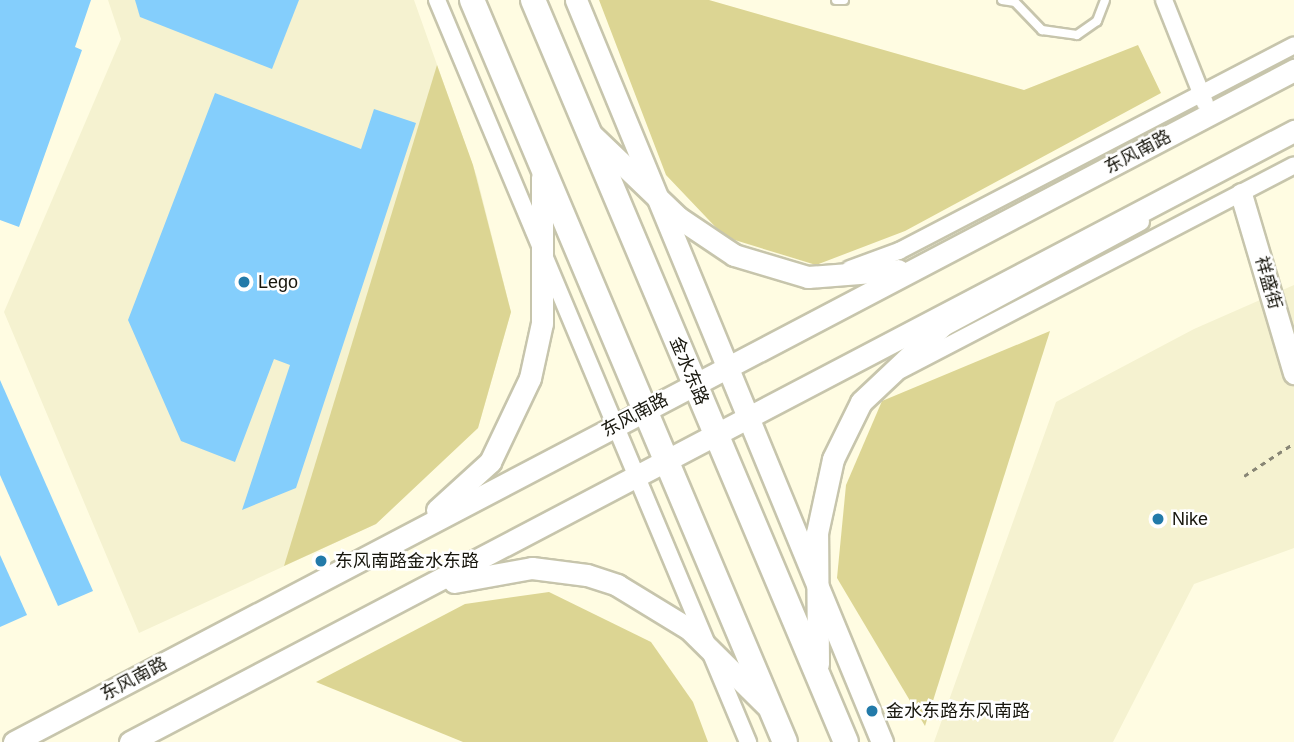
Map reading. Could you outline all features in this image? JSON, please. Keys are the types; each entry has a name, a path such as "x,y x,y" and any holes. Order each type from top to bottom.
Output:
{"main road":[{"path":"472,0 785,742"},
{"name":"金水东路","path":"533,0 846,742"},
{"path":"576,0 882,742"},
{"name":"东风南路","path":"15,742 1294,70"},
{"path":"588,131 657,197 734,255 784,274 829,277 879,275 930,261"},
{"path":"130,742 636,474 1294,131"},
{"path":"1161,210 1294,138"},
{"path":"407,536 470,482 505,439 536,354 544,252 540,161"},
{"name":"祥盛街","path":"1241,194 1294,373"},
{"path":"820,680 816,584 827,480 851,420 880,380 968,301"},
{"path":"383,608 475,575 562,570 617,585 663,610 708,647 773,714"}],"street":[{"path":"437,0 748,742"},
{"path":"1164,0 1210,115"},
{"path":"829,277 899,251 1294,44"},
{"path":"880,380 1294,164"},
{"path":"829,374 933,334 1161,210"}],"lane":[{"path":"836,0 844,0"},
{"path":"1002,0 1014,1 1042,30 1077,35 1097,22 1105,0"}],"path":[{"path":"1244,476 1294,443"}],"shaded area":[{"path":"108,0 414,0 477,177 511,312 478,428 376,524 139,633 4,312 121,39"},
{"path":"599,0 709,0 1024,90 1138,45 1161,93 905,231 816,265 725,237 666,175"},
{"path":"437,65 473,165 511,312 478,428 376,524 284,566"},
{"path":"1294,285 1294,548 1194,584 1113,742 934,742 1056,402 1194,329"},
{"path":"1050,331 925,726 837,578 846,485 882,401"},
{"path":"549,592 651,642 693,702 708,742 463,742 316,682 465,604"}],"building":[{"path":"0,0 91,0 75,47 82,50 19,227 0,220"},
{"path":"135,0 299,0 272,69 140,17"},
{"path":"215,93 361,149 374,109 416,123 296,488 242,510 290,365 274,359 235,462 181,441 128,320"},
{"path":"0,380 93,591 58,606 0,475"},
{"path":"0,555 27,615 0,627"}],"place":[{"name":"Lego","path":"244,282"},
{"name":"Nike","path":"1158,519"},
{"name":"东风南路金水东路","path":"321,561"},
{"name":"金水东路东风南路","path":"872,711"}]}
